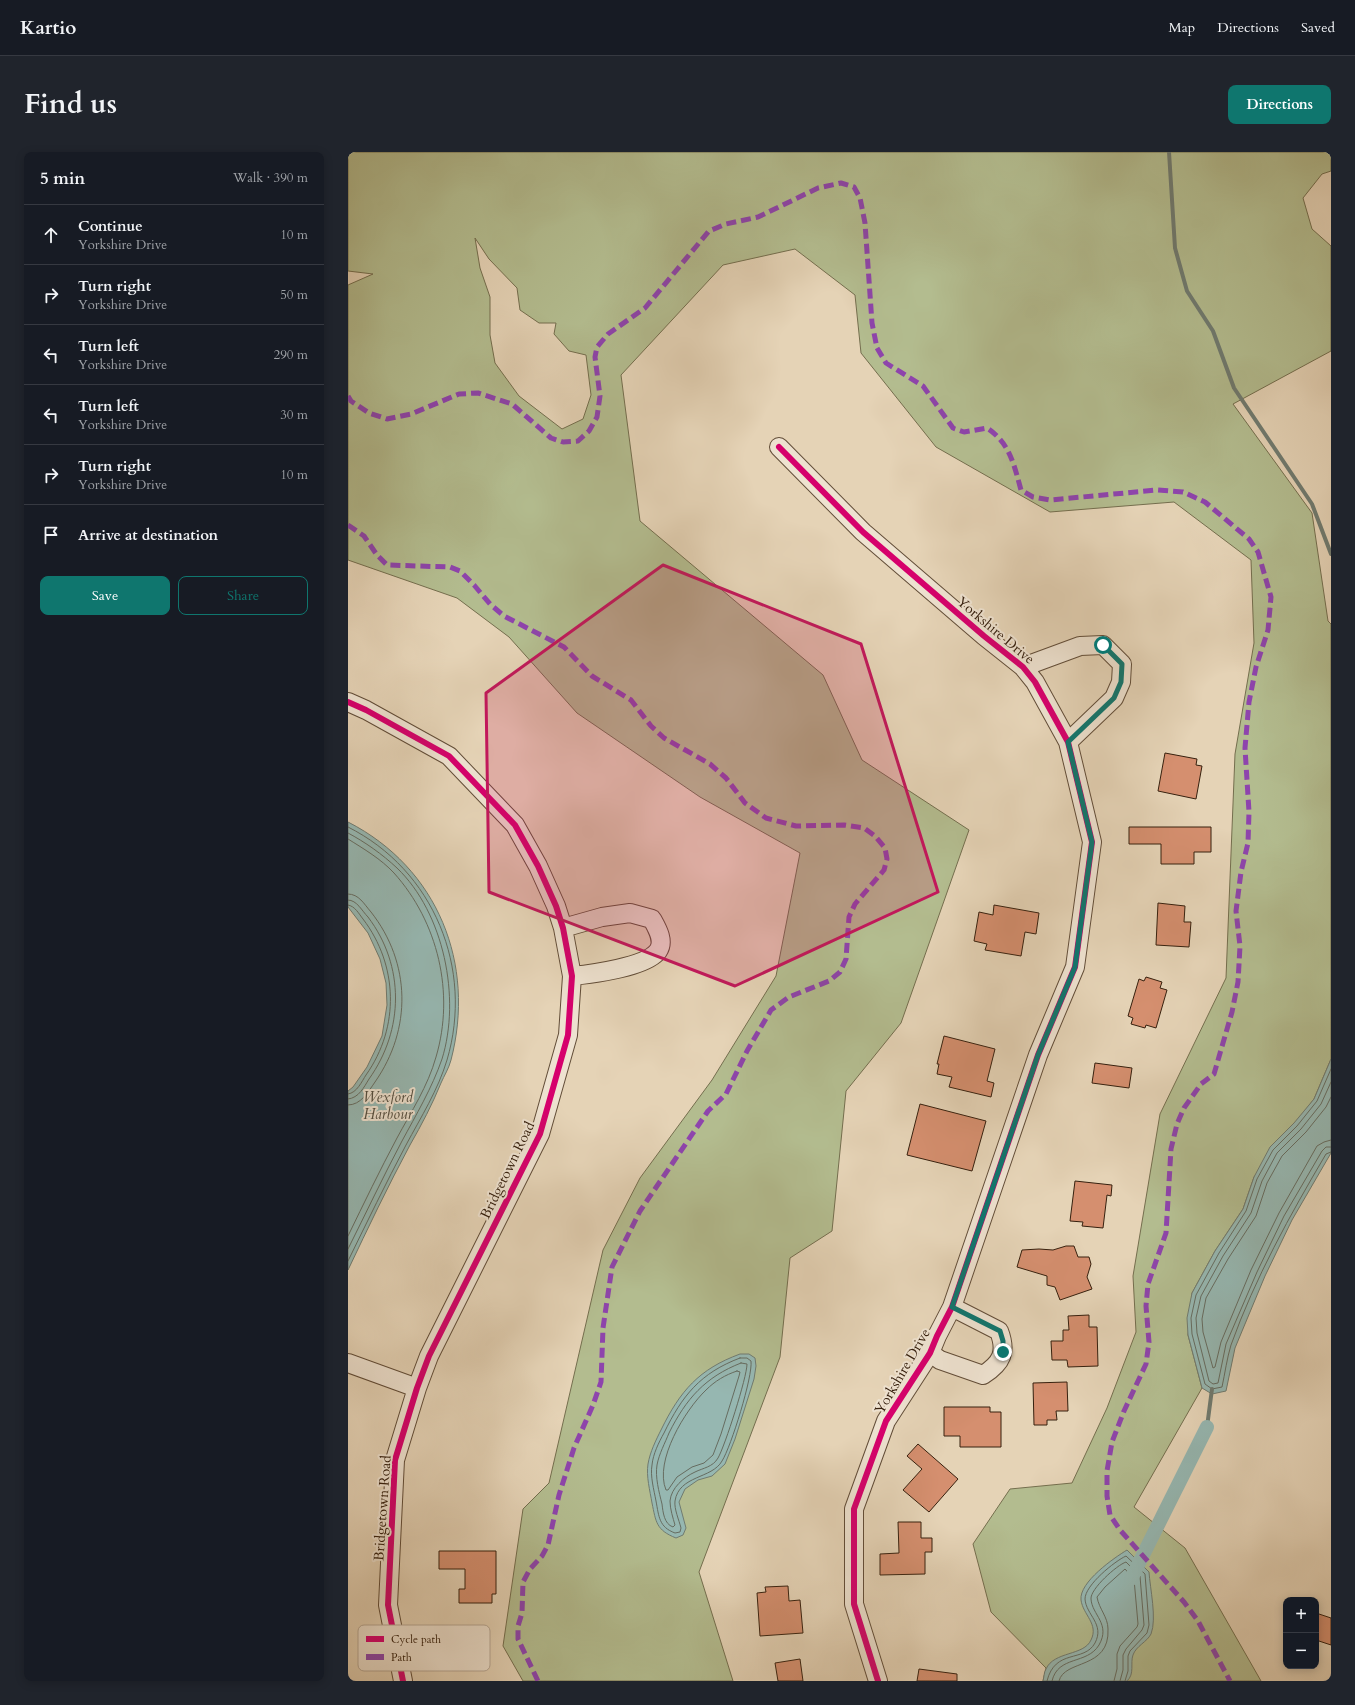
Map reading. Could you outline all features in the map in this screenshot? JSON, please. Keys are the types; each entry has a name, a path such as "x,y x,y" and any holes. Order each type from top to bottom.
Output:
{"street":[{"name":"Yorkshire Drive","path":"779,447 863,532 984,636 1023,667 1035,682 1068,742 1092,842 1075,967 1038,1055 952,1307 930,1353 886,1421 854,1509 854,1604 878,1681"},
{"name":"Yorkshire Drive","path":"1023,667 1080,646 1103,645 1122,664 1121,682 1114,698 1068,742"},
{"name":"Bridgetown Road","path":"348,702 366,710 449,756 515,825 538,866 556,906 564,928 572,976 568,1035 540,1134 429,1356 417,1388 395,1460 388,1605 392,1625"},
{"path":"564,928 602,917 630,913 642,915 652,919 660,936 660,946 658,951 649,958 635,964 572,976"},
{"name":"Yorkshire Drive","path":"930,1353 940,1360 983,1375 996,1367 1003,1352 1003,1341 1000,1331 952,1307"},
{"path":"348,1363 417,1388"},
{"name":"Bridgetown Road","path":"401,1671 403,1681"}],"highlighted area":[{"path":"663,565 861,644 938,892 735,986 489,892 486,693"}],"green space":[{"path":"348,152 1331,152 1331,171 1322,174 1303,198 1312,229 1331,246 1331,351 1233,404 1312,513 1328,621 1331,624 1331,1059 1314,1099 1254,1177 1243,1209 1215,1251 1192,1293 1188,1335 1202,1388 1134,1507 1185,1548 1261,1681 1043,1681 1046,1668 991,1612 973,1544 1010,1489 1072,1483 1107,1408 1136,1332 1133,1276 1160,1114 1226,978 1235,754 1254,643 1251,560 1174,502 1050,512 936,447 861,353 855,295 795,249 723,265 621,375 640,521 823,675 862,760 969,830 901,1023 846,1091 832,1231 790,1258 780,1357 699,1572 733,1681 523,1681 503,1646 523,1509 549,1483 603,1250 640,1178 712,1080 776,976 800,853 700,797 577,713 509,637 457,598 348,560 348,285 373,274 348,271","holes":["475,238 489,259 517,288 520,310 539,323 556,323 554,334 569,351 586,355 591,395 583,419 562,429 519,396 495,363 490,335 490,297 480,268"]}],"water":[{"name":"Wexford Harbour","path":"348,822 379,841 406,865 427,892 443,922 453,955 458,989 457,1024 449,1066 427,1114 394,1176 348,1270 348,1091 353,1087 367,1067 382,1036 387,1005 386,983 380,959 368,933 348,907"},
{"path":"1331,1059 1331,1153 1292,1220 1265,1276 1235,1348 1226,1391 1212,1394 1202,1388 1188,1335 1187,1318 1192,1293 1215,1251 1243,1209 1254,1177 1270,1147 1294,1123 1314,1099"},
{"path":"740,1354 749,1354 755,1358 756,1366 754,1379 735,1439 725,1464 712,1476 698,1480 685,1489 679,1502 686,1528 683,1535 676,1538 664,1532 656,1520 649,1489 648,1473 648,1464 652,1451 668,1416 692,1383 713,1367"},
{"path":"1127,1550 1149,1572 1153,1612 1153,1628 1151,1634 1134,1652 1132,1658 1131,1675 1127,1681 1043,1681 1045,1670 1050,1663 1055,1659 1082,1649 1091,1640 1093,1629 1082,1605 1082,1593 1091,1578 1098,1571"}],"building":[{"path":"1165,753 1197,759 1196,765 1202,766 1196,799 1158,791"},
{"path":"1129,827 1211,827 1211,852 1194,852 1194,864 1161,864 1161,844 1129,844"},
{"path":"1158,903 1185,906 1184,922 1191,922 1189,947 1156,945"},
{"path":"994,905 1039,913 1036,934 1025,932 1021,956 985,950 987,944 974,941 979,912 993,915"},
{"path":"1146,977 1162,982 1160,988 1167,990 1156,1028 1146,1025 1145,1028 1131,1024 1133,1018 1128,1016 1139,979 1144,981"},
{"path":"944,1036 995,1049 987,1081 994,1083 991,1097 949,1087 952,1077 937,1074 939,1064 937,1064"},
{"path":"1095,1063 1132,1068 1129,1088 1092,1083"},
{"path":"920,1104 986,1121 972,1171 907,1155"},
{"path":"1075,1181 1112,1185 1111,1196 1107,1195 1103,1228 1082,1226 1083,1222 1070,1221"},
{"path":"1066,1246 1074,1246 1078,1257 1089,1257 1091,1264 1087,1277 1092,1289 1060,1300 1055,1287 1047,1285 1047,1276 1017,1267 1022,1250 1053,1250"},
{"path":"1089,1315 1089,1327 1097,1327 1098,1366 1068,1367 1067,1360 1052,1360 1051,1341 1063,1341 1063,1330 1069,1330 1068,1316"},
{"path":"1067,1382 1068,1411 1056,1411 1057,1420 1047,1420 1047,1425 1034,1425 1033,1383"},
{"path":"944,1407 990,1407 990,1412 1001,1412 1001,1447 960,1447 960,1436 944,1436"},
{"path":"918,1444 958,1479 929,1512 903,1490 922,1469 907,1456"},
{"path":"898,1522 921,1522 921,1538 932,1538 932,1552 925,1552 925,1574 880,1575 880,1554 899,1553"},
{"path":"439,1551 496,1551 496,1594 492,1594 492,1603 459,1603 459,1589 465,1589 465,1569 439,1569"},
{"path":"788,1586 789,1601 800,1600 803,1633 760,1636 757,1593 766,1592 765,1587"},
{"path":"1319,1614 1331,1618 1331,1645 1319,1641"},
{"path":"800,1659 803,1681 778,1681 775,1663"},
{"path":"919,1669 957,1674 957,1681 917,1681"}],"waterway":[{"path":"1169,152 1175,248 1187,291 1213,331 1234,388 1312,504 1331,554"},
{"path":"1207,1427 1212,1389"},
{"path":"1131,1579 1207,1427"}],"marked path":[{"path":"348,396 351,401 369,413 387,419 411,414 459,394 478,393 512,404 551,438 563,442 578,441 589,431 597,417 600,396 595,357 597,347 608,334 645,308 709,231 726,224 758,217 818,188 841,183 854,187 860,198 865,223 872,323 877,348 886,363 923,386 953,428 964,432 987,428 995,434 1001,440 1010,455 1021,490 1033,497 1050,500 1157,490 1183,492 1205,502 1249,539 1258,552 1271,597 1268,630 1256,667 1249,702 1245,748 1249,812 1248,843 1241,872 1236,911 1240,946 1238,982 1232,1012 1214,1074 1201,1084 1184,1108 1177,1124 1171,1149 1166,1233 1148,1284 1146,1306 1149,1342 1146,1364 1124,1411 1112,1442 1107,1471 1107,1496 1110,1515 1120,1530 1184,1602 1198,1621 1230,1681"},
{"path":"348,525 364,536 377,555 387,565 450,567 460,571 490,604 504,616 564,647 592,676 631,700 651,726 664,738 710,764 726,778 745,803 766,818 796,826 844,825 864,828 875,836 885,848 887,859 884,870 855,904 849,917 846,959 840,972 829,981 789,997 771,1010 747,1051 726,1094 708,1111 640,1211 612,1267 603,1328 601,1382 593,1405 574,1448 559,1495 548,1545 542,1556 530,1569 523,1582 522,1613 518,1626 518,1639 538,1681"}],"cycle path":[{"path":"779,447 863,532 984,636 1023,667 1035,682 1068,742 1092,842 1075,967 1038,1055 952,1307 930,1353 886,1421 854,1509 854,1604 878,1681"},
{"path":"348,702 366,710 449,756 515,825 538,866 556,906 563,928 572,976 568,1035 540,1134 429,1356 417,1388 395,1460 388,1605 392,1625"},
{"path":"401,1671 403,1681"}],"route":[{"path":"1003,1352 1003,1341 1000,1331 952,1307 1038,1055 1075,967 1092,842 1068,742 1114,698 1121,682 1122,664 1103,645"}]}
